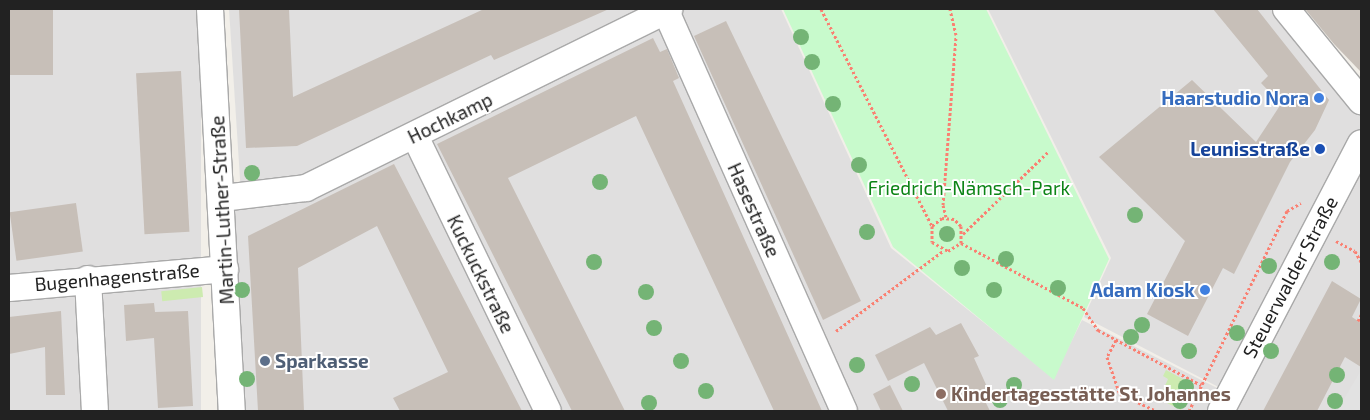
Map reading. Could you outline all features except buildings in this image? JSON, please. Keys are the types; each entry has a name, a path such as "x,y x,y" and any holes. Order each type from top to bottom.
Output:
{"street":[{"name":"Martin-Luther-Straße","path":"210,9 222,198 232,411"},
{"name":"Hochkamp","path":"222,198 306,188 415,136 666,9"},
{"name":"Hasestraße","path":"666,9 844,411"},
{"path":"1286,9 1361,101"},
{"name":"Kuckuckstraße","path":"415,136 548,411"},
{"name":"Steuerwalder Straße","path":"1221,411 1314,229 1361,144"},
{"name":"Bugenhagenstraße","path":"9,288 88,279 225,269"},
{"path":"88,279 95,411"}],"path":[{"path":"821,9 932,226 932,242 944,251"},
{"path":"946,217 943,205 956,35 950,9"},
{"path":"963,234 1050,151"},
{"path":"1189,411 1287,211 1340,180"},
{"path":"932,226 946,217"},
{"path":"946,217 959,222 963,234 961,243"},
{"path":"1314,229 1355,251 1361,262"},
{"path":"815,346 944,251 961,243"},
{"path":"961,243 1083,308 1098,330 1201,385"},
{"path":"1358,321 1361,315"},
{"path":"1116,340 1107,357 1120,394 1156,411"}],"shaded area":[{"path":"9,9 201,9 201,411 9,411"},
{"path":"229,9 658,9 311,182 241,194"},
{"path":"679,9 781,9 891,248 1053,378 1082,320 1227,393 1218,411 847,411 671,14"},
{"path":"988,9 1285,9 1361,96 1361,411 1224,411 1230,393 1084,317 1111,258"},
{"path":"664,14 842,411 236,411 225,201 264,198"},
{"path":"1360,372 1361,411 1337,411"}],"green space":[{"name":"Friedrich-Nämsch-Park","path":"783,9 986,9 1109,259 1054,380 893,247"},
{"path":"202,287 203,297 162,301 161,291"},
{"path":"1166,370 1194,385 1181,410 1159,399 1168,379 1163,376"}],"place":[{"name":"Haarstudio Nora","path":"1319,98"},
{"name":"Leunisstraße","path":"1320,149"},
{"name":"Adam Kiosk","path":"1205,290"},
{"name":"Sparkasse","path":"265,361"},
{"name":"Kindertagesstätte St. Johannes","path":"941,394"}]}
